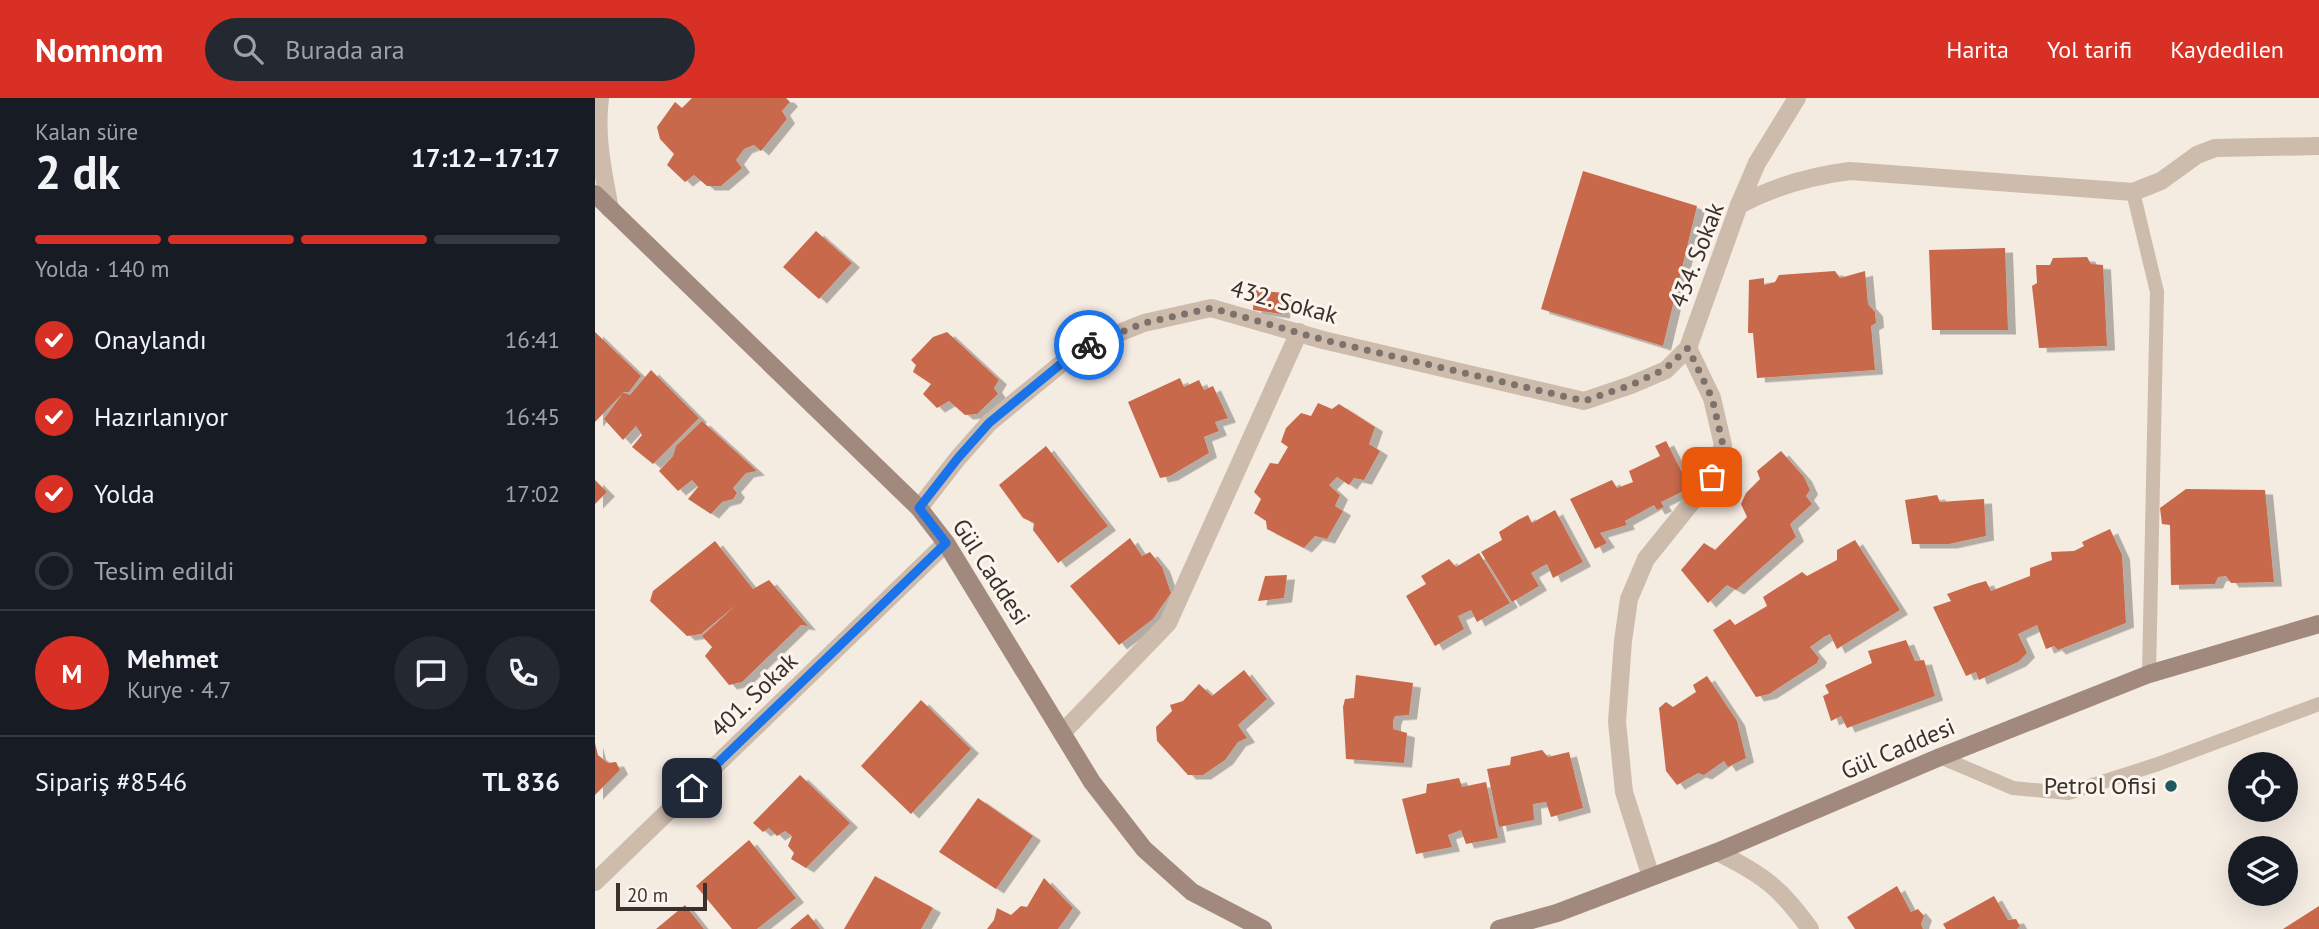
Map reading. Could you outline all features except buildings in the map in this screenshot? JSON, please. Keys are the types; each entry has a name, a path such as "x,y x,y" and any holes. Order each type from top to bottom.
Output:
{"main road":[{"name":"Gül Caddesi","path":"595,194 919,508 946,543 1092,782 1144,849 1192,892 1263,929"},
{"name":"Gül Caddesi","path":"1499,929 1557,913 1717,852 1940,757 2149,674 2319,624"}],"street":[{"path":"600,98 597,124 610,209"},
{"path":"1738,205 1757,163 1797,98"},
{"name":"434. Sokak","path":"1651,877 1624,792 1618,722 1623,640 1629,599 1646,559 1712,477 1723,445 1712,398 1688,348 1738,205 1762,192 1788,183 1850,171 2133,192 2161,180 2197,155 2215,148 2319,146"},
{"name":"432. Sokak","path":"919,508 989,423 1079,349 1144,323 1212,308 1299,332 1584,401 1631,385 1665,369 1688,348"},
{"path":"1062,733 1168,624 1299,332"},
{"name":"401. Sokak","path":"595,882 946,543"},
{"path":"1717,852 1764,877 1789,901 1810,929"}],"lane":[{"path":"2133,192 2157,292 2149,674"},
{"path":"1940,757 2013,788 2069,793 2171,759 2319,704"}],"way so far":[{"path":"1089,345 1144,323 1212,308 1324,340 1584,401 1631,385 1665,369 1688,348 1712,398 1723,445 1712,477"}],"place":[{"name":"Petrol Ofisi","path":"2171,786"}],"route":[{"path":"692,788 946,543 919,508 989,423 1079,349 1089,345"}]}
